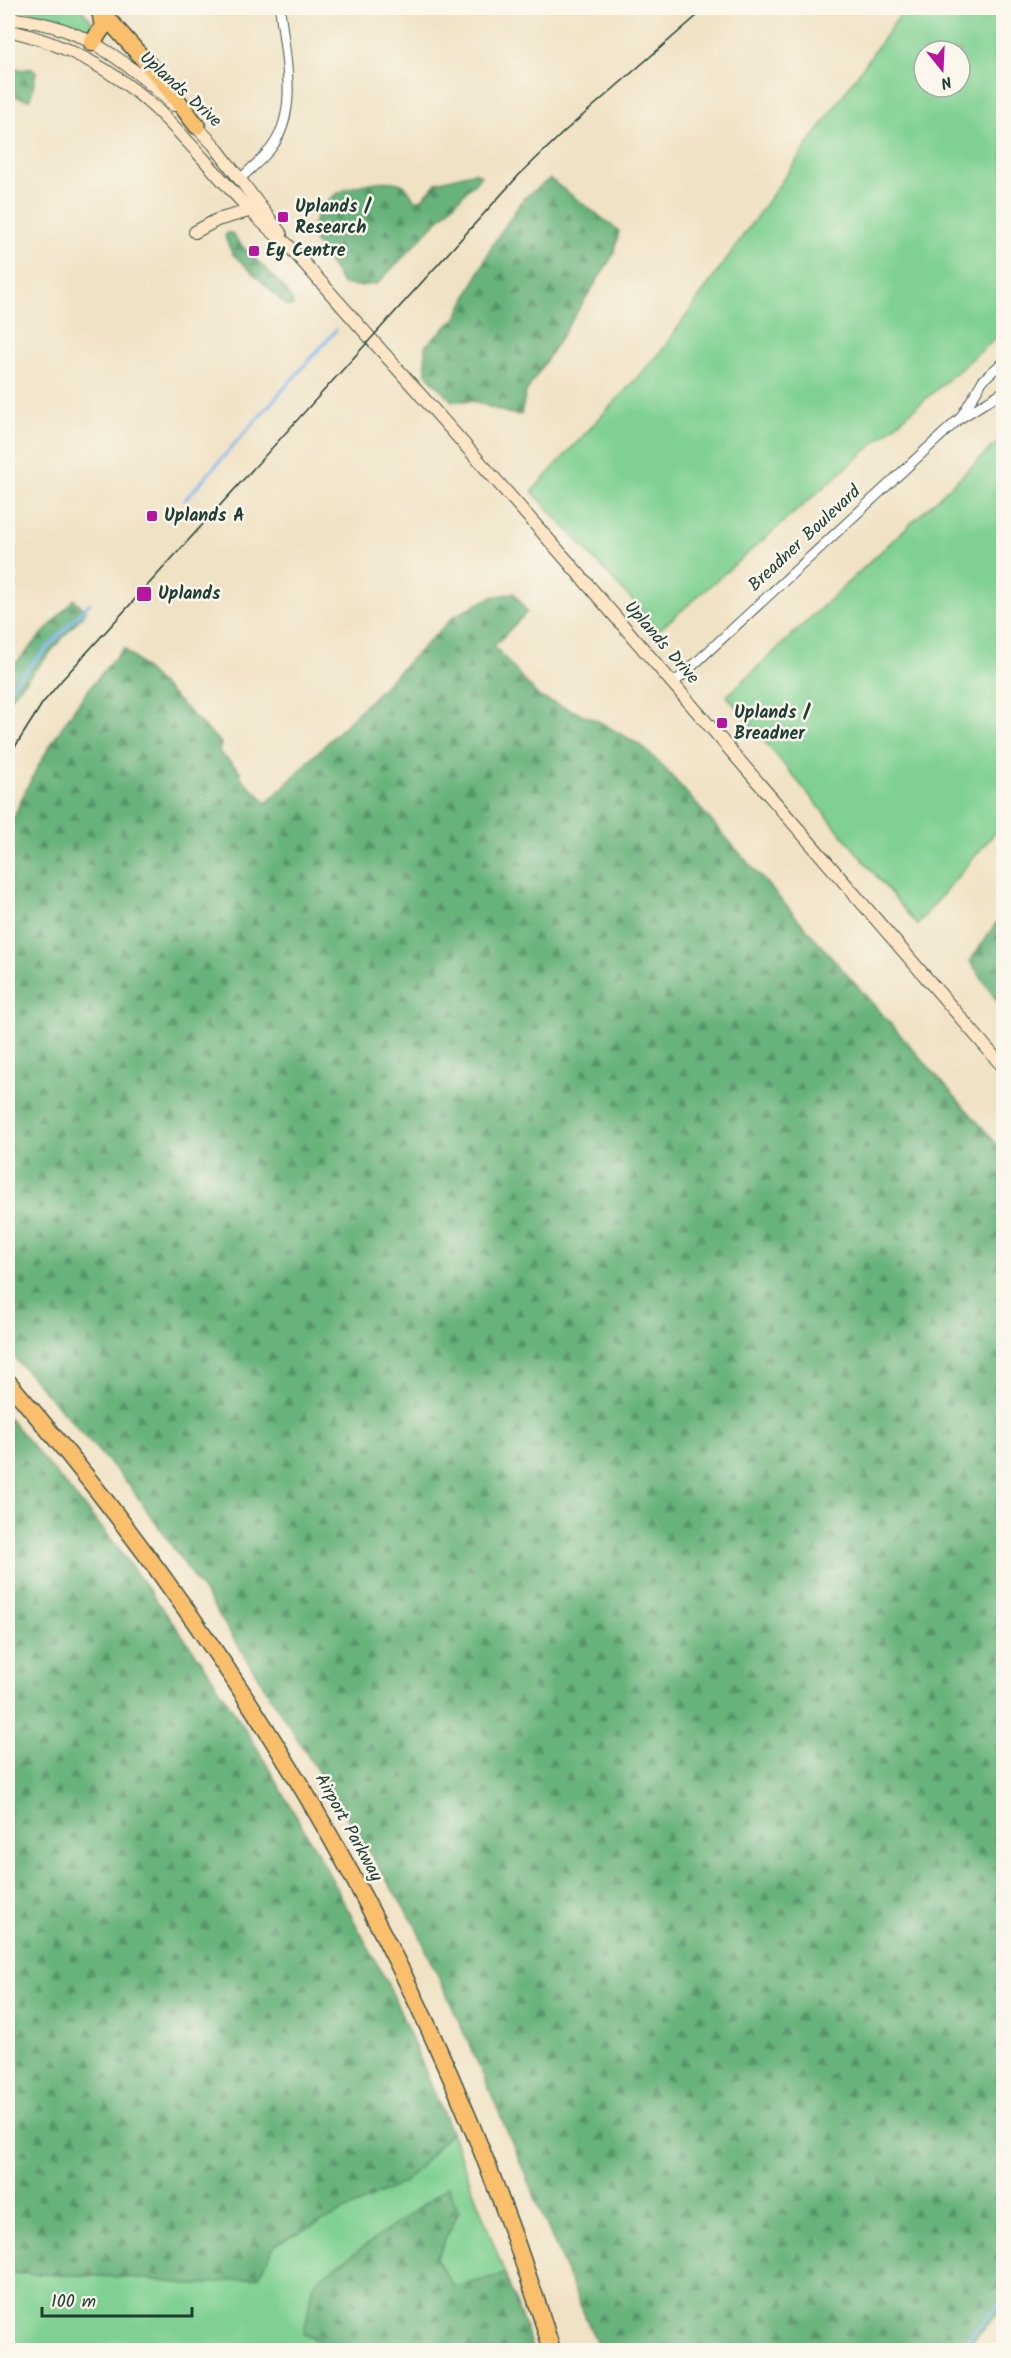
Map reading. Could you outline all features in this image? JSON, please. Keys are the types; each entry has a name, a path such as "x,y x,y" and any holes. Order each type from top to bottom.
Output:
{"highway":[{"path":"87,49 103,27 99,9"},
{"path":"99,9 162,80 196,126"},
{"name":"Airport Parkway","path":"8,1382 93,1483 181,1600 263,1721 331,1835 393,1954 447,2067 504,2210 552,2350"}],"main road":[{"name":"Uplands Drive","path":"8,18 47,24 87,49 147,81 196,126 277,227 288,245"},
{"name":"Uplands Drive","path":"8,30 87,49 156,109 249,210 288,245 1004,1068"},
{"path":"195,232 218,220 249,210"}],"street":[{"path":"239,180 272,146 283,125 289,103 280,8"},
{"name":"Breadner Boulevard","path":"960,419 983,380 1004,361"},
{"name":"Breadner Boulevard","path":"672,684 960,419 1004,391"}],"green space":[{"path":"17,8 80,8 94,24 91,30"},
{"path":"905,8 1003,8 1003,332 659,630 532,491 659,354"},
{"path":"8,66 23,70 31,68 36,72 31,98 28,100 8,94"},
{"path":"475,172 481,176 377,284 356,286 343,284 312,237 313,226 323,207 343,191 371,183 398,183 408,189 416,201 422,199 437,182"},
{"path":"550,179 619,231 614,254 526,392 521,415 507,413 473,401 452,401 426,374 425,346 456,318 493,244 524,198"},
{"path":"227,233 232,233 277,280 291,298 293,306 288,307 232,253 225,237"},
{"path":"1003,437 1003,823 917,925 727,696"},
{"path":"514,593 527,612 494,646 539,697 596,720 642,746 668,772 1003,1151 1004,2308 963,2350 597,2350 598,2347 488,2086 415,1925 210,1601 130,1486 8,1351 8,834 28,785 73,711 124,648 221,743 219,752 240,771 240,777 267,803 454,616 491,597"},
{"path":"74,599 86,611 8,701 8,672"},
{"path":"1003,913 1003,1010 970,961"},
{"path":"8,1417 112,1540 204,1665 257,1748 320,1857 390,1988 451,2132 405,2182 275,2244 259,2277 196,2285 129,2277 8,2273"},
{"path":"451,2132 505,2274 454,2288 436,2258 459,2211 448,2188 304,2334 340,2350 8,2350 8,2273 129,2277 196,2285 274,2244 405,2182"},
{"path":"448,2187 459,2211 436,2259 454,2287 505,2274 533,2350 340,2350 304,2334 313,2283"}],"waterway":[{"path":"185,500 336,330"},
{"path":"8,689 90,603"},
{"path":"958,2350 1004,2299"}],"tram line":[{"path":"8,758 42,704 61,681 519,175 566,130 706,8"}],"place":[{"name":"Uplands / Research","path":"283,217"},
{"name":"Ey Centre","path":"254,251"},
{"name":"Uplands A","path":"152,516"},
{"name":"Uplands","path":"144,594"},
{"name":"Uplands / Breadner","path":"722,723"}]}
